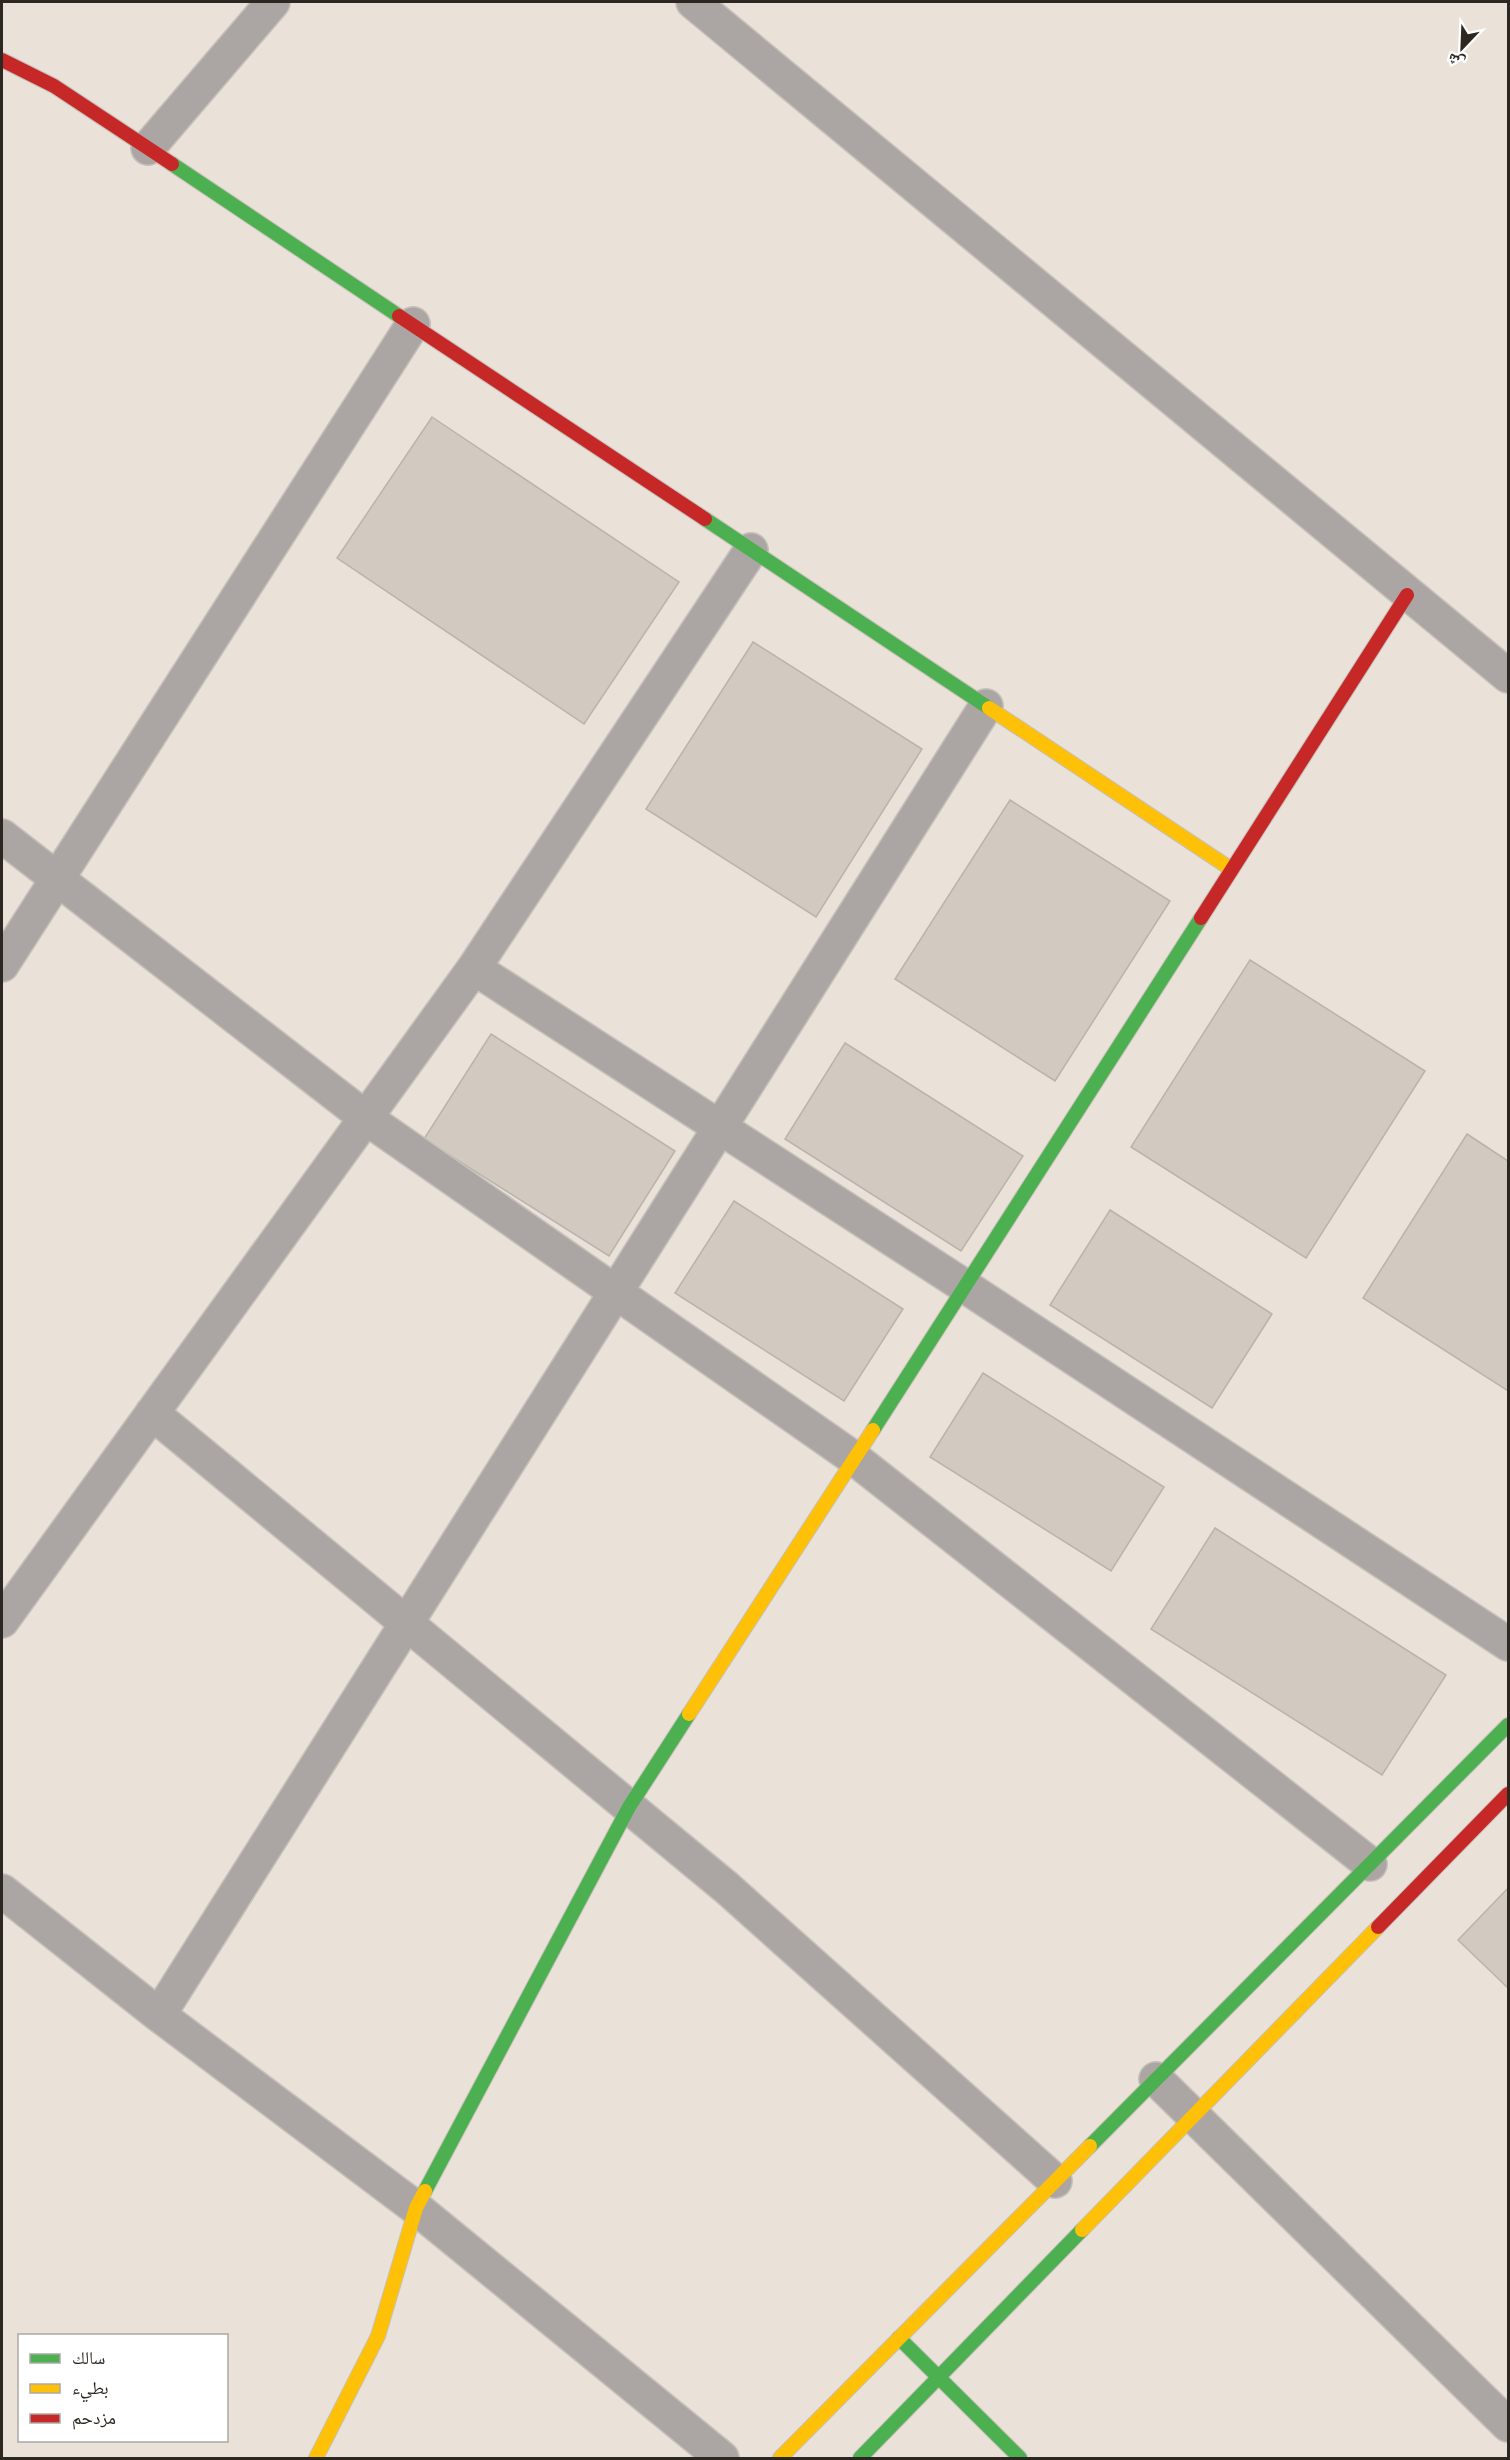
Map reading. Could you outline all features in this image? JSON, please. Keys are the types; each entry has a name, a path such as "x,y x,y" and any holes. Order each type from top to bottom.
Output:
{"street":[{"path":"147,148 273,2"},
{"path":"693,2 1407,595 1509,676"},
{"path":"2,60 54,86 1231,869"},
{"path":"2,965 412,324"},
{"path":"2,1621 474,968 751,550"},
{"path":"316,2458 378,2336 416,2208 629,1808 966,1287 1407,595"},
{"path":"159,2015 986,706"},
{"path":"2,836 366,1118 855,1459 1370,1864"},
{"path":"474,968 966,1287 1509,1644"},
{"path":"152,1413 726,1888 1055,2181"},
{"path":"780,2458 1509,1725"},
{"path":"861,2458 1509,1794"},
{"path":"2,1891 159,2015 416,2208 722,2458"},
{"path":"1156,2079 1509,2425"},
{"path":"899,2338 1020,2458"}],"building":[{"path":"432,417 679,582 584,724 337,558"},
{"path":"753,642 922,749 816,917 646,809"},
{"path":"1010,800 1170,901 1055,1081 895,979"},
{"path":"1250,960 1425,1071 1306,1258 1131,1147"},
{"path":"491,1034 675,1151 609,1256 424,1139"},
{"path":"845,1043 1023,1156 961,1251 785,1139"},
{"path":"1467,1134 1508,1161 1508,1391 1363,1298"},
{"path":"734,1201 903,1309 844,1401 675,1293"},
{"path":"1110,1210 1272,1314 1212,1408 1050,1305"},
{"path":"983,1373 1164,1487 1111,1571 930,1457"},
{"path":"1215,1528 1446,1675 1382,1775 1151,1629"},
{"path":"1508,1888 1508,1988 1458,1940"}],"traffic: fast":[{"path":"172,164 399,316"},
{"path":"705,519 989,708"},
{"path":"873,1430 1201,918"},
{"path":"425,2191 629,1807 689,1714"},
{"path":"1090,2146 1508,1725"},
{"path":"860,2458 1082,2230"},
{"path":"899,2338 1020,2458"}],"traffic: slow":[{"path":"989,708 1231,869"},
{"path":"689,1714 873,1430"},
{"path":"1082,2230 1378,1927"},
{"path":"780,2458 1090,2146"},
{"path":"316,2458 378,2336 416,2208 425,2191"}],"traffic: jam":[{"path":"2,60 54,86 172,164"},
{"path":"399,316 705,519"},
{"path":"1201,918 1407,595"},
{"path":"1378,1927 1508,1794"}]}
